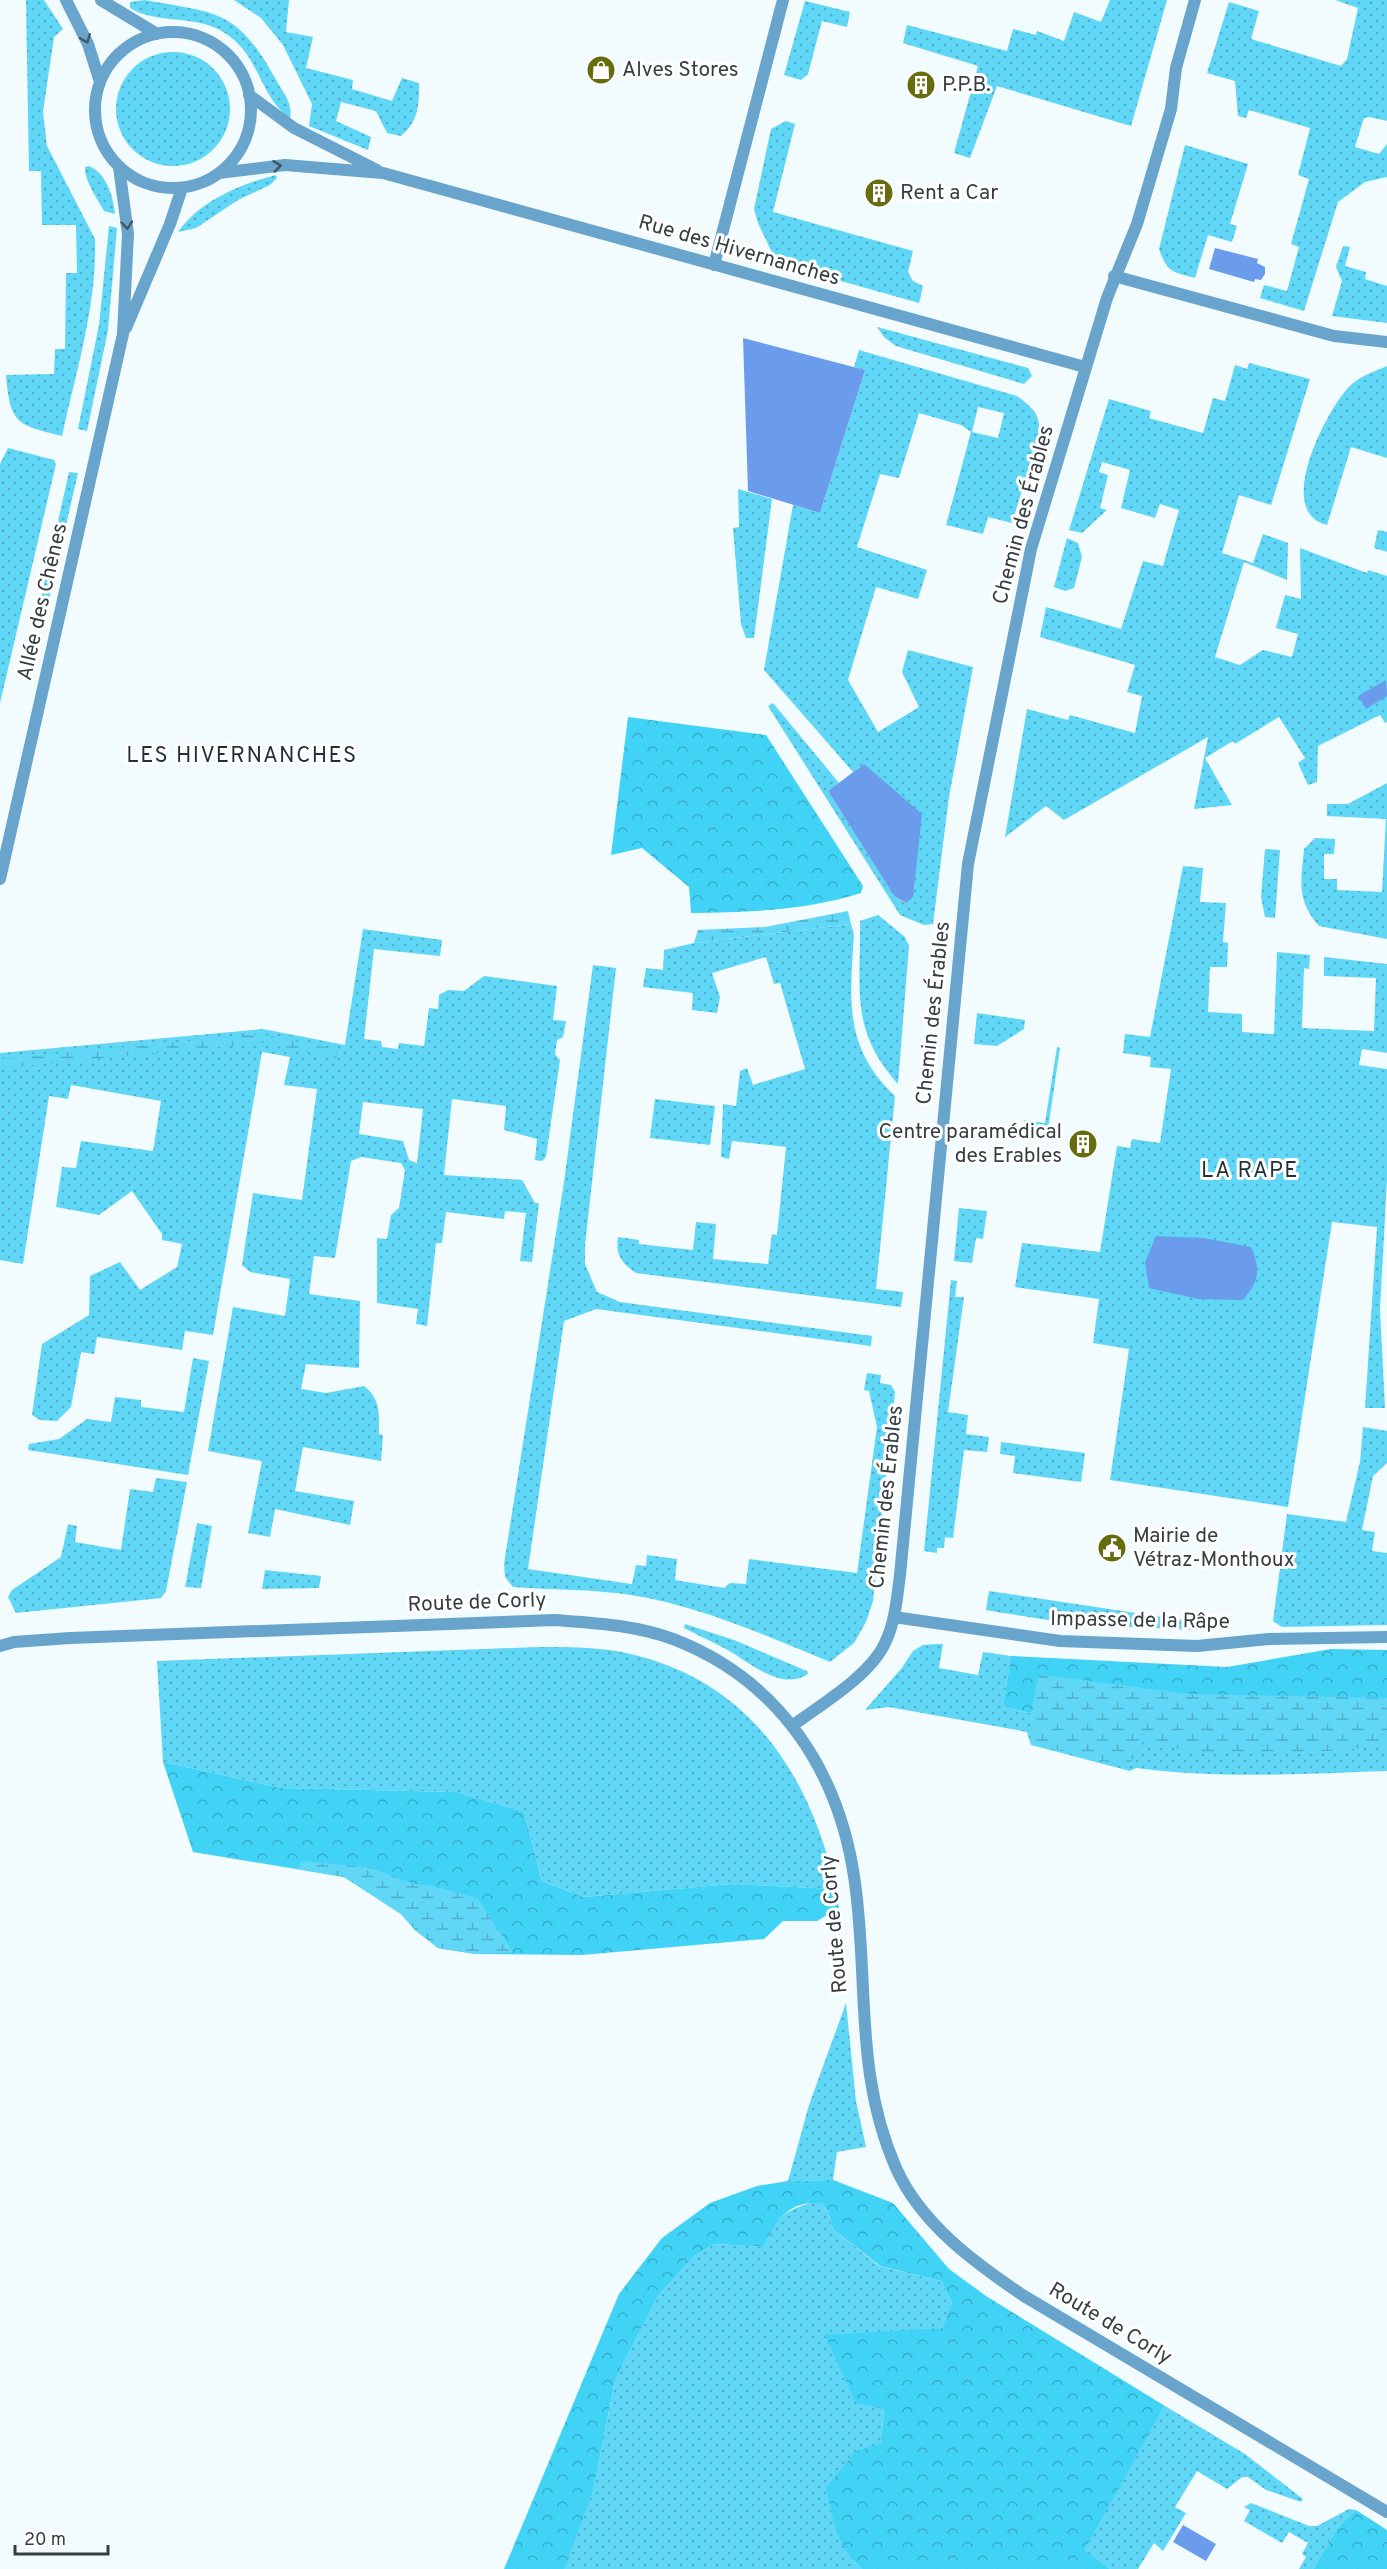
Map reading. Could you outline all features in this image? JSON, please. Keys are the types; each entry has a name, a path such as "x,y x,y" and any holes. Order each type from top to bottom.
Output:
{"street":[{"path":"66,0 88,44 100,82"},
{"path":"101,0 157,34"},
{"path":"714,265 783,0"},
{"name":"Chemin des Érables","path":"792,1726 840,1691 878,1656 885,1644 894,1617 900,1575 968,864 1022,586 1085,367 1114,276 1137,224 1171,109 1176,68 1195,0"},
{"path":"178,32 198,36 216,45 231,58 243,76 249,94 248,130 232,161 219,173 202,183 182,188 159,188 137,180 119,167 105,148 97,127 95,104 100,82 110,64 123,50 139,40 157,34 178,32"},
{"name":"Rue des Hivernanches","path":"249,94 294,129 383,173 1085,367"},
{"name":"Rue des Hivernanches","path":"219,173 285,165 383,173"},
{"name":"Allée des Chênes","path":"0,879 123,334 128,234 119,167"},
{"name":"Allée des Chênes","path":"123,334 171,224 182,188"},
{"path":"1114,276 1334,336 1387,342"},
{"name":"Impasse de la Râpe","path":"894,1617 1060,1641 1197,1646 1269,1639 1387,1637"},
{"name":"Route de Corly","path":"0,1646 14,1642 70,1638 555,1620 606,1624 671,1639 715,1658 753,1684 779,1708 809,1748 832,1793 845,1835 856,1885 868,2077 878,2120 897,2170 919,2206 947,2237 982,2267 1024,2296 1387,2512"}],"green space":[{"path":"26,0 44,0 63,29 54,37 43,112 47,146 95,239 93,289 89,313 62,436 35,429 19,420 10,404 6,375 54,374 55,349 65,349 66,273 77,273 76,225 42,225 41,171 29,171"},
{"path":"145,0 207,12 236,26 261,55 284,93 289,103 290,119 270,97 251,61 233,39 209,25 151,16 130,8 130,2"},
{"path":"234,0 289,0 286,32 313,37 306,68 353,80 352,89 392,101 402,78 419,83 417,112 407,130 401,136 387,133 376,111 341,102 336,121 371,137 368,150 309,126 312,104 283,45 261,18"},
{"path":"1110,0 1167,0 1131,126 997,86 970,158 954,153 978,66 903,43 907,25 1007,51 1013,29 1036,35 1037,31 1064,41 1074,12 1101,22"},
{"path":"1335,0 1387,0 1387,121 1364,118 1355,147 1379,154 1387,144 1387,177 1365,182 1338,202 1304,311 1260,298 1264,285 1287,291 1299,247 1291,244 1309,179 1298,175 1310,128 1249,110 1246,118 1238,116 1235,81 1207,73 1229,2 1259,11 1251,39 1341,66 1347,59 1358,8"},
{"path":"805,1 850,12 847,27 822,21 808,74 801,80 784,75"},
{"path":"173,52 195,56 214,68 226,87 230,109 226,131 214,150 195,162 173,166 151,162 132,150 120,131 116,109 120,87 132,68 151,56"},
{"path":"786,121 795,124 773,212 913,251 908,272 913,281 923,286 919,303 777,263 758,223 754,209 771,129"},
{"path":"1185,145 1248,164 1230,224 1237,226 1232,242 1208,235 1195,278 1171,270 1159,249"},
{"path":"89,166 105,180 111,193 115,214 104,211 92,190 85,172 85,167"},
{"path":"276,175 277,178 270,185 238,200 196,228 178,232 198,211 222,195 249,183"},
{"path":"109,226 117,228 108,330 87,431 78,429 99,325"},
{"path":"1343,246 1350,247 1345,266 1366,272 1365,279 1387,286 1387,323 1332,316 1342,281 1336,267"},
{"path":"877,327 1028,368 1032,376 1024,384 896,346 884,337"},
{"path":"859,350 1017,396 1032,408 1039,422 1039,435 1012,523 988,517 983,534 946,525 971,432 961,425 919,413 899,478 880,474 857,547 927,570 918,599 876,587 848,680 878,732 919,707 902,672 908,650 973,667 949,797 933,924 924,925 900,915 768,706 773,703 839,783 828,791 894,896 905,903 864,764 853,772 764,670 793,505 820,513 865,370 854,367","holes":["978,407 1004,413 998,438 972,432"]},
{"path":"1249,363 1310,379 1271,505 1239,495 1222,553 1253,563 1263,534 1288,543 1287,580 1244,562 1215,657 1240,665 1263,650 1292,657 1298,634 1276,628 1285,595 1301,599 1300,548 1367,573 1368,570 1387,576 1387,722 1385,723 1380,715 1318,746 1317,782 1308,785 1298,763 1305,758 1279,717 1235,744 1233,741 1205,758 1232,805 1194,809 1208,737 1064,820 1046,806 1005,837 1027,709 1068,720 1070,715 1135,733 1142,696 1127,692 1135,665 1040,637 1046,607 1121,629 1143,561 1163,566 1179,510 1160,504 1155,518 1121,508 1130,470 1102,462 1099,472 1108,475 1100,508 1107,510 1082,533 1069,530 1109,399 1151,411 1149,418 1203,433 1213,398 1225,401 1235,365 1247,369"},
{"path":"1387,366 1387,458 1351,447 1327,525 1312,516 1305,502 1304,483 1317,440 1327,419 1347,389 1360,378"},
{"path":"8,448 54,460 56,464 0,703 0,464"},
{"path":"69,472 78,473 48,604 40,602"},
{"path":"738,489 772,499 754,638 746,638 741,624 733,528 739,527"},
{"path":"1378,530 1387,532 1387,552 1374,548"},
{"path":"1067,538 1078,543 1082,557 1074,588 1065,591 1054,587"},
{"path":"628,717 766,735 863,886 861,893 798,907 691,913 689,887 642,848 611,855"},
{"path":"1387,783 1387,939 1319,926 1303,899 1301,881 1304,849 1315,838 1335,839 1334,854 1324,854 1324,879 1337,879 1337,890 1382,892 1386,819 1327,816 1327,804 1348,804"},
{"path":"1265,849 1280,850 1275,918 1265,917 1261,897"},
{"path":"1183,866 1203,868 1200,902 1226,903 1223,942 1228,943 1227,967 1210,967 1208,1012 1242,1014 1242,1032 1274,1034 1277,952 1310,955 1309,969 1304,968 1302,1028 1374,1031 1376,978 1324,976 1324,957 1387,964 1387,1053 1362,1049 1359,1065 1387,1069 1387,1180 1380,1309 1385,1408 1365,1408 1377,1227 1332,1222 1288,1507 1110,1480 1129,1349 1093,1343 1099,1299 1015,1287 1022,1243 1100,1252 1117,1146 1130,1148 1132,1139 1160,1143 1171,1069 1150,1067 1151,1057 1123,1053 1125,1034 1150,1037"},
{"path":"848,911 851,924 694,943 698,930 765,927"},
{"path":"878,915 905,937 909,946 898,1084 882,1064 872,1045 861,1007 860,921"},
{"path":"851,924 854,934 852,1001 858,1040 878,1078 895,1096 876,1289 903,1292 901,1307 636,1273 627,1266 619,1254 618,1237 639,1240 639,1244 693,1250 696,1222 716,1224 713,1259 768,1264 772,1234 777,1235 786,1147 732,1141 729,1159 721,1157 723,1104 736,1106 740,1071 747,1068 753,1085 805,1069 780,983 774,984 766,957 712,973 720,997 717,1013 692,1010 693,993 643,987 646,968 663,970 664,950 694,943"},
{"path":"363,929 442,940 440,956 374,949 364,1039 381,1041 382,1047 398,1049 399,1043 424,1046 429,1008 438,1009 439,995 448,990 464,991 484,976 557,986 553,1020 566,1021 563,1037 557,1040 555,1054 560,1060 546,1157 542,1161 535,1160 537,1139 504,1130 506,1106 452,1099 444,1175 522,1180 535,1203 539,1203 532,1262 520,1261 526,1213 505,1211 504,1219 446,1212 442,1243 436,1243 427,1326 416,1324 418,1309 377,1303 377,1238 387,1239 391,1215 399,1208 405,1170 401,1163 361,1157 351,1161 335,1258 314,1256 309,1294 360,1301 359,1368 306,1364 301,1389 326,1393 364,1386 370,1391 378,1407 379,1434 383,1435 381,1461 303,1447 295,1491 354,1501 350,1525 275,1509 270,1537 248,1533 262,1461 208,1451 233,1307 285,1316 290,1279 250,1272 242,1265 253,1193 302,1200 317,1089 284,1085 290,1057 262,1052 213,1335 185,1331 182,1350 97,1337 94,1354 81,1352 71,1407 57,1421 40,1420 32,1415 42,1344 89,1315 90,1276 120,1262 140,1290 177,1267 182,1244 162,1240 162,1234 132,1191 99,1215 56,1207 62,1167 76,1168 81,1141 153,1151 161,1101 71,1085 68,1099 49,1096 23,1264 0,1260 0,1053 263,1029 345,1045","holes":["363,1102 423,1109 417,1163 409,1160 403,1141 359,1134"]},
{"path":"593,965 616,968 585,1245 585,1264 597,1292 620,1302 872,1336 871,1346 596,1309 564,1321 528,1569 632,1584 636,1565 646,1566 647,1555 677,1559 675,1580 724,1588 730,1583 746,1584 749,1559 857,1573 877,1427 869,1391 864,1390 867,1373 881,1375 880,1383 891,1385 895,1392 873,1601 866,1622 854,1643 830,1662 733,1623 682,1606 616,1593 513,1587 505,1577 504,1564 564,1182"},
{"path":"977,1013 1025,1020 1024,1029 997,1046 974,1044"},
{"path":"261,1034 338,1050 336,1058 262,1043 0,1068 0,1059"},
{"path":"1057,1047 1060,1048 1047,1136 1023,1133 1024,1120 1045,1123"},
{"path":"655,1099 715,1106 710,1145 650,1138"},
{"path":"959,1208 987,1211 983,1239 976,1238 972,1263 954,1261"},
{"path":"951,1280 957,1281 955,1297 964,1297 948,1412 968,1415 966,1434 989,1437 987,1452 964,1450 953,1538 945,1537 944,1548 937,1548 937,1553 924,1551"},
{"path":"193,1358 209,1361 188,1475 28,1450 29,1444 59,1439 87,1419 111,1422 115,1397 141,1400 141,1407 184,1412"},
{"path":"1363,1427 1387,1431 1387,1463 1373,1476 1362,1530 1375,1532 1372,1551 1387,1553 1387,1625 1282,1627 1273,1621 1287,1514 1346,1522 1360,1462"},
{"path":"1001,1442 1085,1453 1081,1482 1013,1473 1015,1456 1000,1454"},
{"path":"156,1478 187,1482 166,1591 161,1598 16,1613 8,1597 12,1590 61,1557 68,1524 77,1526 75,1542 121,1550 130,1489 153,1492"},
{"path":"197,1523 212,1526 201,1588 185,1587"},
{"path":"265,1570 321,1576 319,1588 262,1589"},
{"path":"989,1591 1182,1620 1192,1630 1074,1624 986,1610"},
{"path":"685,1624 734,1640 807,1671 808,1674 798,1679 787,1679 765,1673 726,1649 684,1628"},
{"path":"943,1644 939,1668 978,1675 983,1652 1011,1656 1003,1707 1031,1713 1034,1744 1142,1742 1294,1754 1387,1746 1387,1771 1261,1775 1199,1774 1136,1768 1130,1771 1031,1745 1027,1732 889,1707 865,1710 901,1669 913,1651 923,1645"},
{"path":"539,1647 616,1651 661,1663 701,1681 735,1705 764,1734 788,1767 808,1804 824,1845 836,1889 731,1884 584,1897 542,1881 524,1812 457,1792 281,1788 163,1762 157,1661"},
{"path":"1331,1649 1387,1650 1387,1746 1294,1754 1205,1753 1142,1742 1128,1767 1034,1744 1031,1713 1003,1707 1011,1656 1227,1667"},
{"path":"1043,1675 1190,1694 1387,1698 1387,1746 1294,1754 1205,1753 1142,1742 1128,1767 1034,1744 1031,1713 1038,1677"},
{"path":"163,1762 281,1788 457,1792 524,1812 542,1881 584,1897 731,1884 836,1889 839,1908 817,1921 783,1921 764,1939 582,1955 475,1954 438,1948 415,1930 401,1914 344,1877 193,1852"},
{"path":"302,1861 367,1867 415,1884 433,1886 477,1898 513,1952 475,1954 438,1948 415,1930 401,1914 344,1877 297,1869"},
{"path":"846,2003 856,2101 866,2147 837,2152 833,2180 788,2181 809,2105"},
{"path":"833,2180 893,2203 949,2269 986,2296 1165,2406 1084,2550 1110,2569 862,2569 854,2561 837,2532 826,2488 856,2451 881,2444 884,2409 856,2403 825,2335 943,2328 952,2303 941,2281 880,2266 833,2229 828,2211 822,2204 811,2203 792,2208 785,2214 772,2229 764,2247 715,2244 694,2256 658,2296 615,2380 593,2492 564,2569 504,2569 619,2294 662,2238 710,2203 757,2186 788,2181"},
{"path":"813,2202 822,2204 828,2211 833,2229 879,2266 941,2281 952,2303 944,2328 915,2331 884,2408 881,2445 854,2562 862,2569 563,2569 593,2492 615,2380 658,2296 694,2256 715,2244 764,2247 772,2229 781,2217"},
{"path":"1165,2406 1245,2454 1303,2499 1301,2502 1266,2490 1248,2477 1242,2477 1227,2489 1197,2471 1175,2507 1186,2513 1163,2551 1154,2543 1138,2569 1110,2569 1083,2550"},
{"path":"1251,2503 1309,2526 1317,2526 1349,2509 1356,2510 1338,2527 1313,2569 1299,2569 1306,2557 1302,2554 1308,2543 1289,2532 1282,2543 1244,2521 1250,2510 1244,2507"},
{"path":"1356,2510 1387,2530 1387,2569 1313,2569 1338,2527"}],"shaded area":[{"path":"1215,248 1258,259 1257,263 1265,267 1265,274 1261,280 1255,279 1254,282 1209,269"},
{"path":"743,338 865,370 820,513 748,491"},
{"path":"1386,680 1387,696 1366,709 1358,696"},
{"path":"864,764 922,814 913,897 906,903 894,896 828,791"},
{"path":"1156,1236 1204,1238 1251,1247 1257,1269 1255,1281 1243,1300 1199,1299 1149,1288 1145,1262"},
{"path":"1183,2525 1216,2544 1206,2561 1173,2542"}],"place":[{"name":"Alves Stores","path":"601,70"},
{"name":"P.P.B.","path":"921,85"},
{"name":"Rent a Car","path":"879,193"},
{"name":"Centre paramédical des Erables","path":"1083,1144"},
{"name":"Mairie de Vétraz-Monthoux","path":"1112,1548"}],"district":[{"name":"LES HIVERNANCHES","path":"242,756"},
{"name":"LA RAPE","path":"1250,1171"}]}
